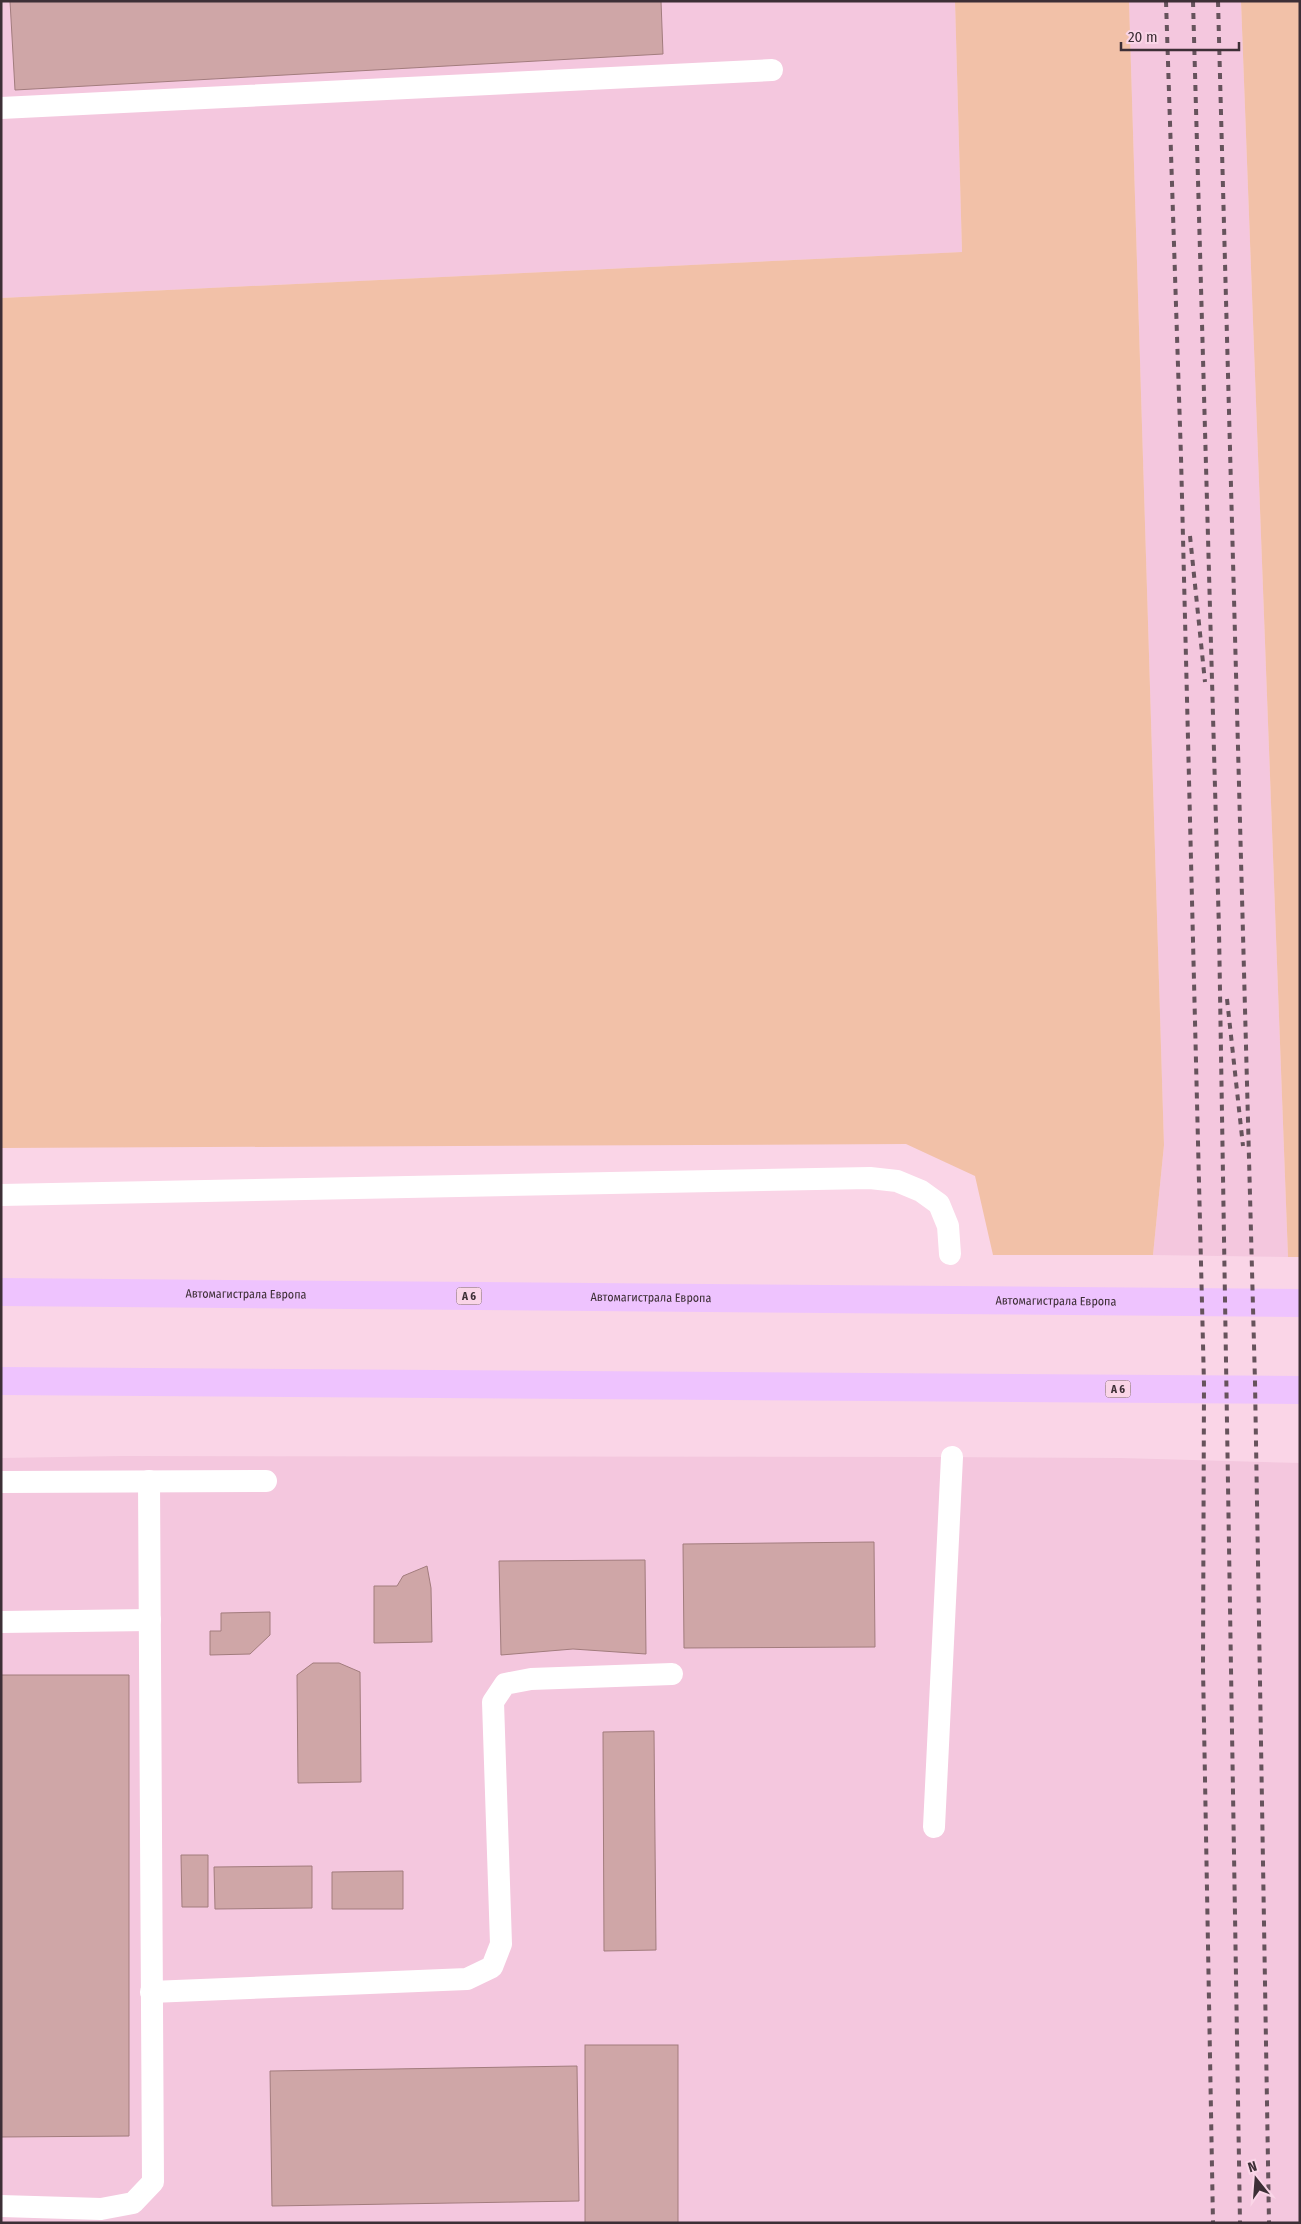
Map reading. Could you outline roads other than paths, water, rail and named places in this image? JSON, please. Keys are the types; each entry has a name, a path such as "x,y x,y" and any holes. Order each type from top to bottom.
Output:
{"highway":[{"name":"Автомагистрала Европа","path":"1,1292 1300,1303"},
{"name":"A 6","path":"1,1381 1300,1390"}],"lane":[{"path":"1,108 772,70"},
{"path":"1,1195 870,1178 897,1181 921,1192 939,1204 948,1226 950,1254"},
{"path":"934,1826 952,1457"},
{"path":"1,2206 101,2209 133,2203 153,2182 149,1481"},
{"path":"1,1482 266,1481"},
{"path":"1,1622 150,1620"},
{"path":"151,1992 466,1979 492,1967 501,1944 493,1702 505,1684 531,1678 672,1674"}],"railway":[{"path":"1166,1 1181,457 1204,1384 1203,1668 1213,2223"},
{"path":"1193,1 1219,930 1240,2223"},
{"path":"1218,1 1255,1382 1269,2223"},
{"path":"1190,536 1205,682"},
{"path":"1227,999 1243,1146"}]}
